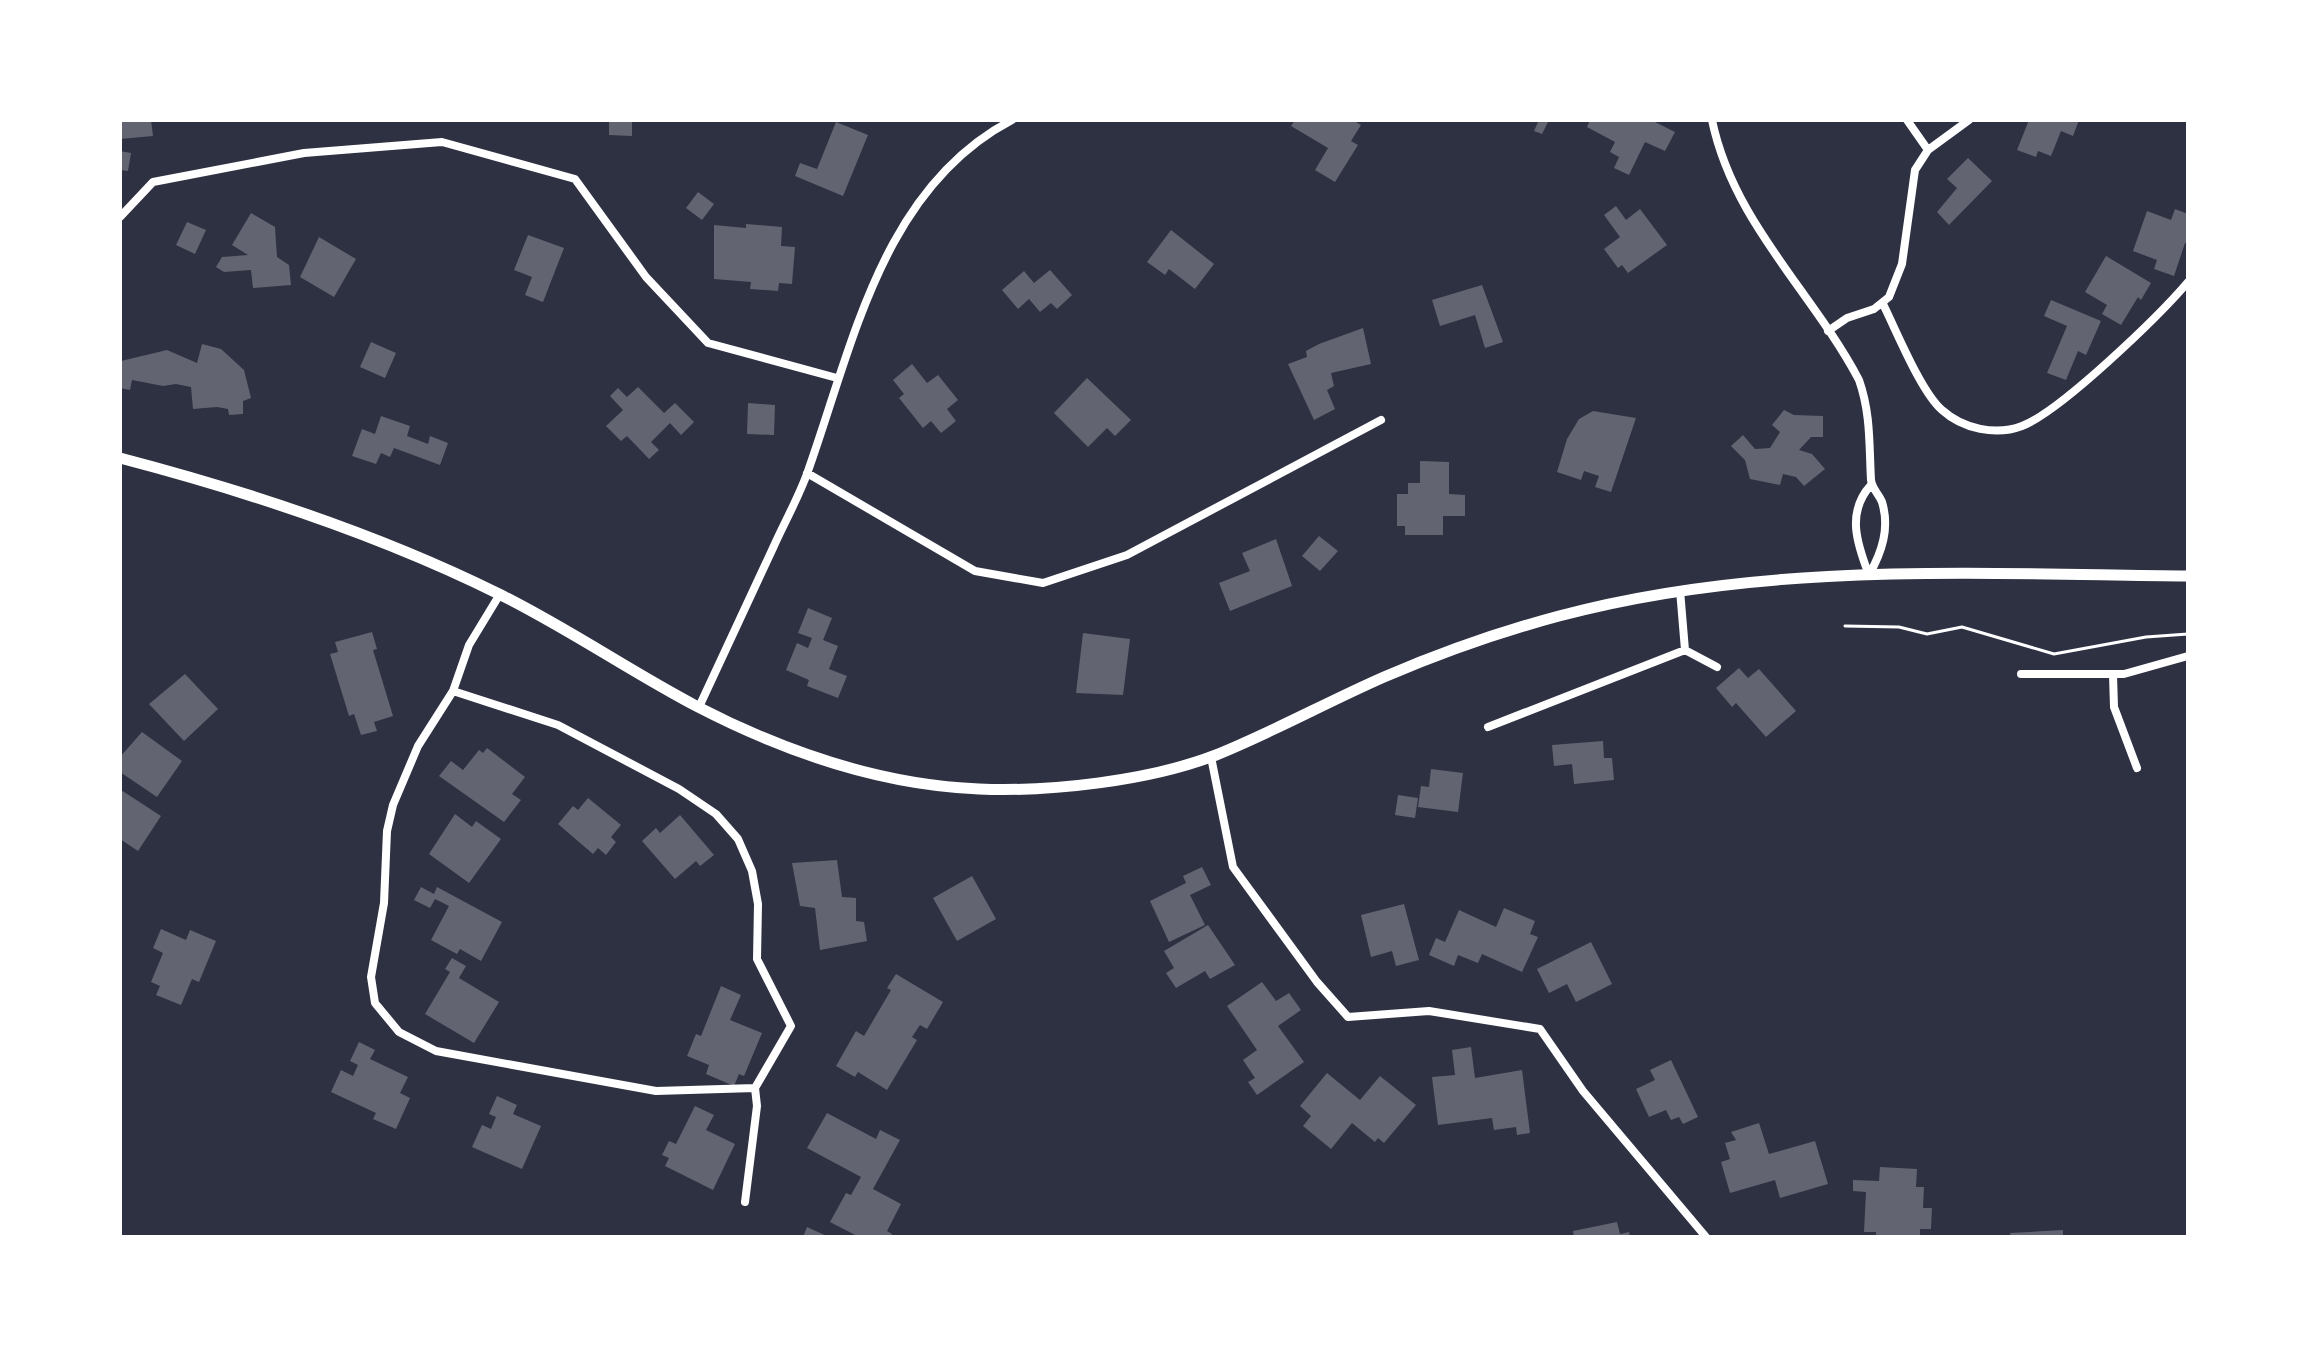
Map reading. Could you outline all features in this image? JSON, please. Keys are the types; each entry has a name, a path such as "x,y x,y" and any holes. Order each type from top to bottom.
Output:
{"main road":[{"path":"120,458 240,489 372,539 500,594 699,707 796,752 897,779 978,789 1134,776 1211,757 1382,678 1455,649 1560,615 1680,590 1775,579 1869,575 2188,576"}],"street":[{"path":"699,707 807,473 837,378 881,263 932,183 988,133 1012,120"},
{"path":"1712,120 1721,155 1741,201 1852,366 1865,397 1871,432 1871,485 1860,500 1855,520 1858,545 1869,575"},
{"path":"1907,120 1928,150"},
{"path":"1828,331 1847,318 1883,304 1899,276 1912,182 1928,150 1969,120"},
{"path":"120,217 153,182 304,153 442,142 575,179 646,277 708,343 837,378"},
{"path":"1883,304 1941,410 1989,432 2023,426 2064,398 2164,310 2188,282"},
{"path":"807,473 975,571 1043,583 1127,555 1381,420"},
{"path":"1869,575 1880,553 1885,528 1881,498 1871,485"},
{"path":"1680,590 1685,650"},
{"path":"500,594 469,645 453,691 418,746 389,819 384,903 371,977 375,1003 381,1014 411,1040 436,1051 656,1091 755,1088"},
{"path":"1488,727 1685,650 1717,667"},
{"path":"2021,674 2113,675 2139,672 2188,656"},
{"path":"2113,675 2114,707 2137,768"},
{"path":"453,691 558,725 704,804 728,825 745,854 756,890 757,959 791,1026 755,1088 757,1106 745,1202"},
{"path":"1211,757 1233,867 1317,982 1348,1017 1429,1011 1540,1029 1618,1134 1706,1237"}],"path":[{"path":"1845,626 1899,627 1927,634 1962,627 2054,654 2146,637 2188,634"}],"building":[{"path":"120,120 151,120 153,136 120,139"},
{"path":"609,120 632,120 632,136 609,135"},
{"path":"1295,120 1353,120 1361,125 1351,141 1358,145 1335,182 1315,170 1328,148 1291,126"},
{"path":"1539,120 1549,120 1542,134 1534,131"},
{"path":"1590,120 1651,120 1675,132 1665,151 1645,142 1629,175 1614,168 1619,157 1610,152 1615,142 1587,127"},
{"path":"2029,120 2079,120 2073,136 2061,131 2051,156 2038,151 2036,157 2017,150"},
{"path":"836,122 868,135 843,196 795,176 800,163 817,169"},
{"path":"120,151 131,153 128,171 120,170"},
{"path":"1968,158 1992,181 1949,225 1937,212 1957,188 1947,179"},
{"path":"698,192 714,204 702,220 686,208"},
{"path":"1616,206 1626,220 1640,209 1667,245 1628,273 1622,265 1618,268 1604,249 1620,237 1604,215"},
{"path":"2175,209 2188,214 2188,244 2185,243 2174,276 2154,269 2157,260 2133,251 2147,211 2171,220"},
{"path":"251,213 275,227 277,257 289,265 291,285 253,288 251,270 224,272 216,267 222,257 248,255 232,245"},
{"path":"187,222 206,230 195,254 176,245"},
{"path":"746,224 782,227 781,246 795,247 792,284 779,283 778,291 750,289 751,282 714,279 714,225 746,228"},
{"path":"1171,230 1214,264 1195,289 1169,269 1165,275 1147,262"},
{"path":"528,235 564,248 543,302 525,295 532,277 514,270"},
{"path":"319,237 356,259 334,297 300,277"},
{"path":"2106,256 2151,283 2141,300 2138,297 2121,325 2102,314 2107,305 2085,292"},
{"path":"1050,270 1072,295 1057,309 1051,303 1040,312 1029,299 1018,309 1002,290 1024,271 1034,283"},
{"path":"1482,285 1503,342 1485,348 1475,315 1440,326 1432,300"},
{"path":"2051,300 2101,321 2086,355 2078,351 2066,380 2047,373 2067,326 2044,316"},
{"path":"1363,328 1371,364 1331,373 1334,386 1327,390 1335,409 1314,420 1288,364 1307,357 1306,351 1319,344"},
{"path":"371,342 396,353 385,378 360,367"},
{"path":"202,344 221,349 244,370 251,398 243,401 243,414 229,415 228,409 217,407 193,409 191,387 132,380 130,390 120,388 121,361 167,350 197,363"},
{"path":"912,364 927,383 938,375 958,400 947,409 956,421 941,433 931,421 923,428 899,398 904,394 893,380"},
{"path":"1087,378 1131,420 1115,436 1107,428 1088,447 1054,413"},
{"path":"638,387 664,413 675,403 694,422 681,435 670,423 651,442 659,450 649,459 627,436 621,441 606,426 623,410 610,396 618,388 627,397"},
{"path":"748,403 775,405 774,435 747,434"},
{"path":"1784,410 1794,415 1823,416 1823,437 1811,437 1799,450 1812,454 1825,469 1804,486 1796,477 1783,474 1780,485 1750,479 1745,460 1731,446 1743,435 1755,449 1770,448 1780,432 1772,425"},
{"path":"1593,411 1636,418 1611,492 1595,487 1599,476 1584,471 1581,480 1557,472 1567,439 1579,419"},
{"path":"381,416 410,426 407,436 428,444 430,436 448,443 440,465 394,448 390,457 381,453 376,464 352,456 362,429 375,434"},
{"path":"1420,461 1449,462 1449,494 1465,495 1465,516 1443,516 1443,535 1405,535 1405,526 1397,526 1397,494 1408,494 1408,483 1420,483"},
{"path":"1319,536 1338,551 1320,571 1302,556"},
{"path":"1276,539 1292,586 1230,611 1219,583 1250,571 1242,553"},
{"path":"808,608 832,618 823,640 838,646 829,669 847,676 838,698 807,686 809,680 786,670 797,643 808,648 812,638 798,633"},
{"path":"372,632 377,649 373,650 393,716 374,722 377,731 361,735 354,714 349,716 330,654 338,652 335,642"},
{"path":"1083,633 1130,639 1123,695 1076,693"},
{"path":"1739,668 1748,678 1759,669 1796,711 1766,737 1736,703 1732,707 1716,688"},
{"path":"185,674 218,709 184,741 149,704"},
{"path":"142,732 182,761 157,797 120,772 120,757"},
{"path":"1603,741 1604,758 1612,758 1614,780 1574,784 1572,764 1554,766 1552,745"},
{"path":"487,748 525,777 512,794 521,800 504,822 439,776 451,761 463,770 479,750 483,753"},
{"path":"1431,769 1463,773 1458,812 1418,807 1421,786 1429,787"},
{"path":"121,790 161,816 138,851 120,839"},
{"path":"1398,795 1418,798 1415,818 1395,815"},
{"path":"588,798 621,825 611,837 616,842 606,855 598,848 593,854 558,824 573,806 578,810"},
{"path":"455,814 472,827 476,821 501,839 469,883 429,854"},
{"path":"680,815 714,855 700,866 696,861 675,879 642,841 656,828 660,833"},
{"path":"837,860 842,897 856,898 856,921 864,922 867,941 820,950 815,908 800,906 792,863"},
{"path":"1202,867 1211,885 1190,895 1205,925 1169,942 1150,901 1186,883 1183,876"},
{"path":"972,876 996,919 957,941 933,898"},
{"path":"421,887 434,894 437,887 502,922 481,961 460,949 457,954 431,940 449,906 435,899 430,908 414,900"},
{"path":"1404,904 1419,960 1396,966 1392,951 1371,957 1361,915"},
{"path":"1504,908 1535,921 1530,934 1538,937 1522,972 1482,954 1478,963 1458,955 1454,966 1429,955 1436,938 1445,942 1459,910 1496,927"},
{"path":"1208,925 1235,965 1210,979 1205,971 1176,988 1166,973 1174,968 1164,951"},
{"path":"161,929 186,940 190,930 216,941 199,982 192,979 181,1005 156,995 160,986 151,982 163,953 153,948"},
{"path":"1591,942 1612,984 1576,1002 1567,984 1549,993 1537,969"},
{"path":"452,958 466,966 459,978 499,1002 474,1043 425,1014 450,972 445,969"},
{"path":"896,974 943,1002 927,1029 920,1025 912,1037 917,1040 887,1090 858,1072 855,1077 836,1066 856,1031 864,1036 891,990 887,988"},
{"path":"1262,982 1276,1001 1289,993 1301,1010 1278,1026 1304,1062 1257,1095 1248,1082 1255,1078 1243,1060 1257,1050 1227,1006"},
{"path":"721,986 741,995 730,1020 762,1033 744,1076 739,1074 734,1086 706,1074 709,1065 687,1056 696,1034 701,1036"},
{"path":"359,1042 375,1050 370,1059 408,1077 400,1093 410,1098 396,1129 373,1119 376,1113 331,1092 341,1070 353,1076 358,1065 350,1061"},
{"path":"1471,1047 1475,1078 1522,1070 1530,1133 1517,1135 1516,1127 1494,1130 1492,1118 1438,1125 1432,1077 1455,1075 1452,1050"},
{"path":"1671,1060 1698,1117 1683,1124 1679,1117 1671,1120 1666,1110 1649,1117 1636,1089 1655,1080 1650,1070"},
{"path":"1327,1073 1360,1100 1380,1076 1416,1105 1384,1143 1378,1138 1375,1142 1352,1123 1331,1149 1303,1126 1311,1116 1300,1106"},
{"path":"497,1096 517,1105 513,1114 541,1126 522,1169 472,1147 482,1125 491,1129 496,1117 489,1114"},
{"path":"695,1106 714,1115 706,1130 735,1144 713,1190 665,1166 669,1158 662,1155 669,1141 676,1144"},
{"path":"827,1113 876,1139 880,1130 900,1140 873,1189 901,1204 887,1231 892,1234 890,1237 859,1237 830,1222 846,1193 851,1195 861,1177 807,1148"},
{"path":"1759,1123 1769,1154 1815,1141 1828,1184 1780,1198 1775,1180 1730,1193 1721,1162 1730,1159 1725,1143 1736,1140 1731,1132"},
{"path":"1880,1167 1917,1169 1916,1187 1924,1187 1923,1208 1932,1208 1931,1229 1920,1229 1920,1237 1876,1237 1876,1232 1864,1232 1866,1192 1853,1191 1853,1180 1879,1181"},
{"path":"1617,1222 1620,1234 1629,1232 1630,1237 1574,1237 1573,1231"},
{"path":"807,1227 829,1237 803,1237"},
{"path":"2063,1230 2063,1237 2011,1237 2010,1233"}]}
